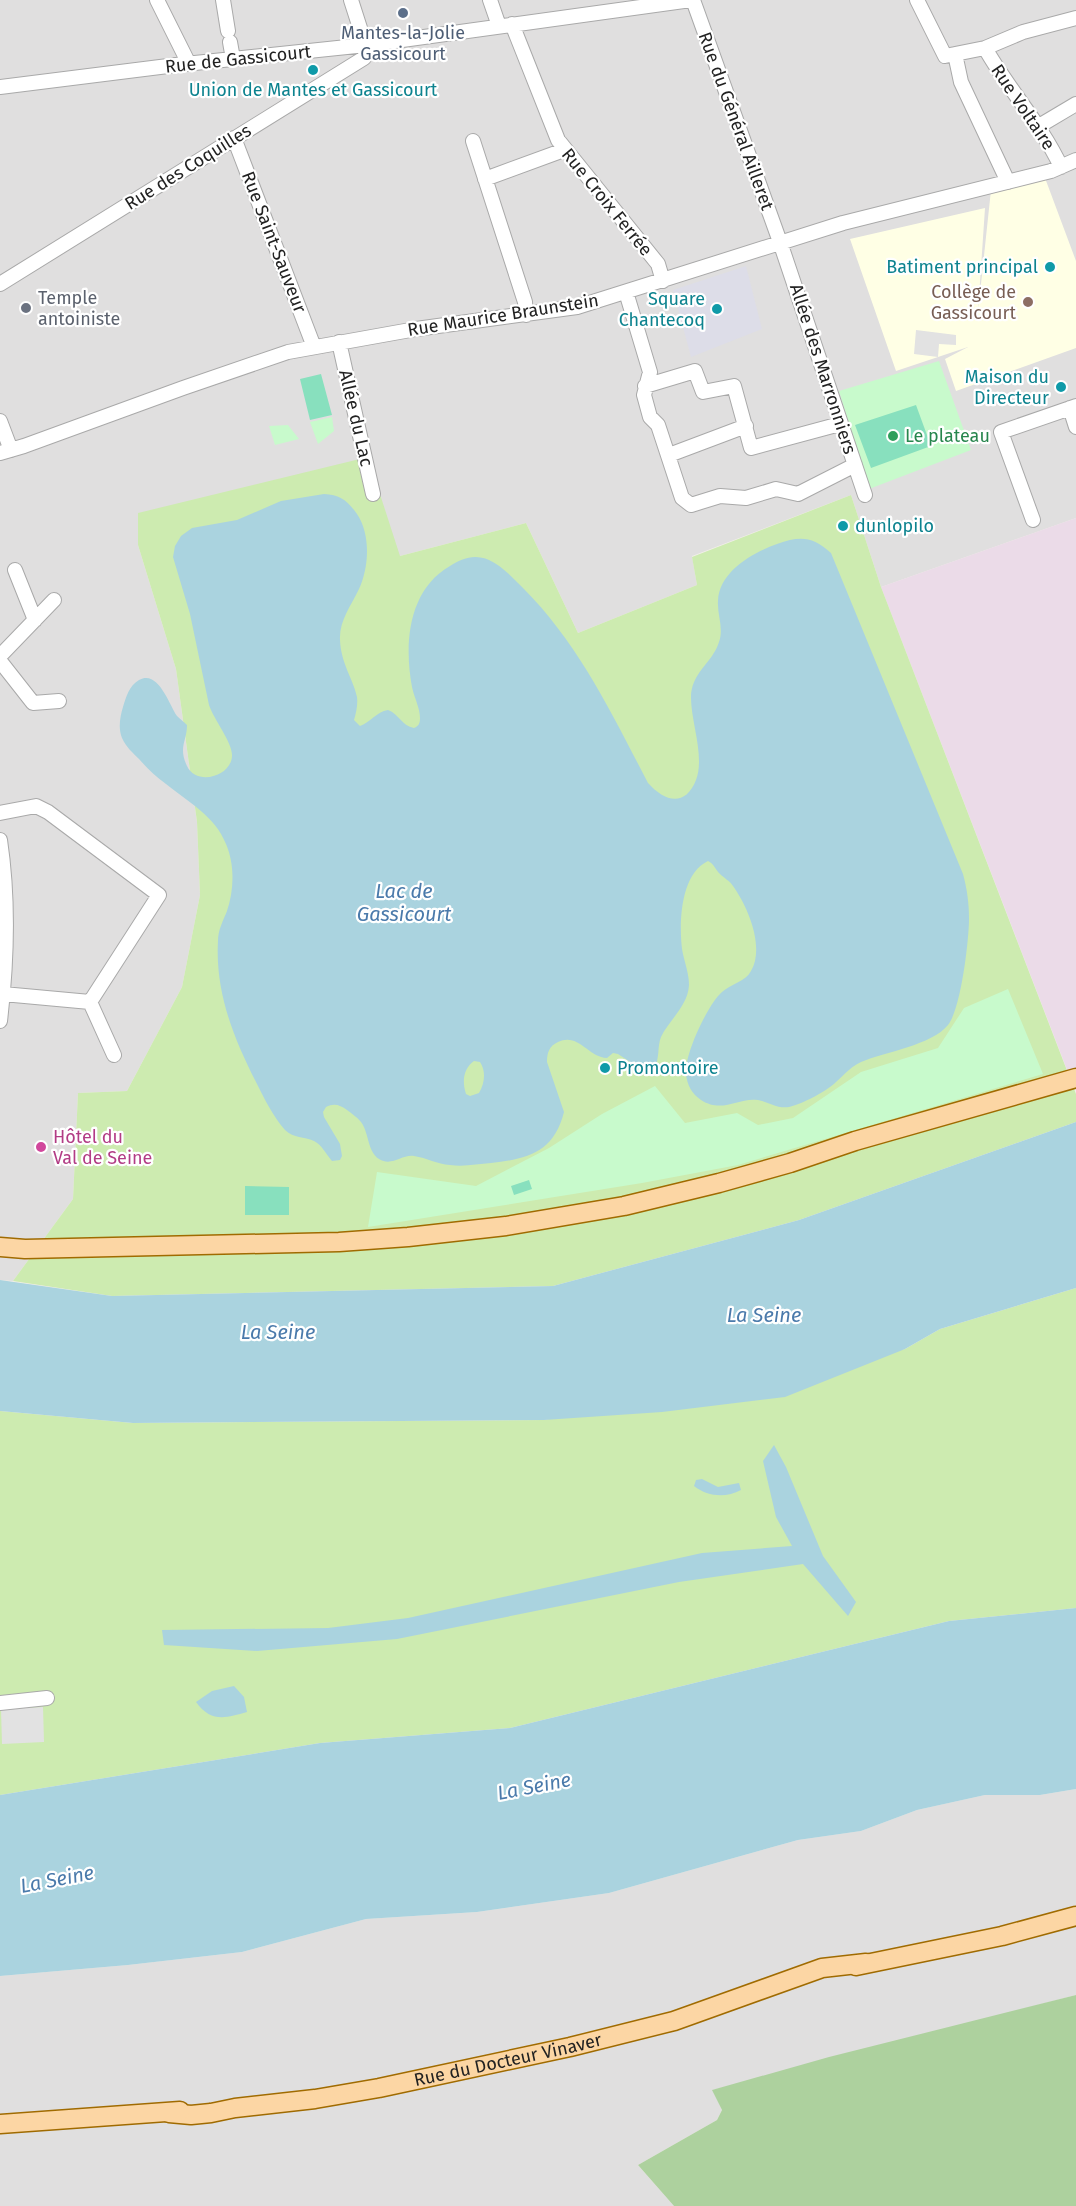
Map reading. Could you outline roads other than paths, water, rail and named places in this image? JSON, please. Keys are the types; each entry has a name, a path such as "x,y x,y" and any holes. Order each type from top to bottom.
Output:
{"main road":[{"path":"0,1247 25,1249 339,1242 506,1226 624,1206 770,1169 866,1138 1076,1078"},
{"path":"0,1241 25,1249"},
{"name":"Rue du Docteur Vinaver","path":"0,2124 288,2103 379,2088 590,2043 674,2020 773,1986 810,1979 866,1963 1002,1935 1076,1916"}],"street":[{"path":"157,0 189,64"},
{"path":"223,0 233,59"},
{"path":"351,0 366,45"},
{"name":"Rue Croix Ferrée","path":"490,0 505,25 564,150 658,264 663,281"},
{"name":"Rue de Gassicourt","path":"0,87 366,45 692,0"},
{"name":"Rue du Général Ailleret","path":"692,0 780,242"},
{"path":"917,0 945,56 985,48 1023,32 1076,18"},
{"name":"Rue des Coquilles","path":"0,284 364,58 367,53 366,45"},
{"name":"Rue Voltaire","path":"985,48 998,71 1039,126 1061,167"},
{"path":"955,54 961,82 1008,182"},
{"path":"1039,126 1076,104"},
{"name":"Rue Saint-Sauveur","path":"234,138 314,347"},
{"path":"473,141 525,302 526,315"},
{"path":"485,179 564,150"},
{"name":"Rue Maurice Braunstein","path":"5,452 265,359 339,342 578,307 780,242 893,210 1008,182 1061,167 1076,160"},
{"name":"Allée des Marronniers","path":"780,242 866,495"},
{"path":"626,292 650,372 644,395 650,417 658,425 669,455 681,498 691,505 720,496 746,498 776,489 798,494 855,465"},
{"name":"Allée du Lac","path":"339,342 373,494"},
{"path":"645,386 695,372 703,392 734,386 752,448 840,424"},
{"path":"1033,520 1001,432 1073,407 1076,427"},
{"path":"0,421 5,452"},
{"path":"669,455 746,426"},
{"path":"15,570 35,620"},
{"path":"0,656 54,600"},
{"path":"0,661 33,703 59,701"},
{"path":"0,813 36,806 48,812 159,895 90,1002"},
{"path":"0,840 3,922 3,994 0,1021"},
{"path":"3,994 90,1002"},
{"path":"90,1002 114,1055"},
{"path":"0,1702 47,1698"}],"water":[{"name":"Lac de Gassicourt","path":"324,494 334,496 350,505 362,522 367,551 365,571 359,589 343,620 340,633 341,649 357,697 354,720 360,726 388,710 410,727 414,728 418,725 420,714 412,687 409,653 409,636 417,603 436,576 450,566 469,558 484,558 511,576 561,632 593,681 648,783 661,794 674,799 686,795 696,780 699,761 691,698 692,689 694,681 719,642 721,632 718,601 724,581 738,565 748,558 777,544 806,539 824,547 831,553 963,874 969,907 968,942 957,1005 948,1025 941,1032 920,1043 861,1062 826,1090 793,1106 781,1107 758,1100 716,1105 698,1098 689,1085 686,1074 693,1043 716,998 749,974 755,961 756,951 753,927 739,895 732,884 708,861 699,867 692,877 683,900 681,939 689,980 688,993 661,1037 654,1068 644,1071 618,1054 613,1053 607,1058 600,1057 571,1040 565,1040 552,1046 547,1062 564,1112 554,1136 538,1151 517,1159 466,1166 455,1166 414,1156 388,1162 375,1156 364,1126 359,1120 344,1108 334,1105 326,1107 323,1112 340,1144 342,1156 340,1160 332,1161 322,1147 314,1141 288,1133 273,1114 249,1067 234,1033 223,997 218,960 218,937 227,911 233,878 226,844 208,817 155,775 130,750 122,738 120,726 122,711 130,689 139,680 152,679 162,689 177,716 187,725 183,754 191,772 205,777 220,774 226,769 230,763 232,751 209,705 190,614 173,557 175,546 181,536 192,528 237,520 281,501","holes":["474,1061 480,1062 484,1073 483,1085 479,1093 470,1096 466,1094 465,1089 466,1072"]},
{"name":"La Seine","path":"1076,1122 1076,1288 940,1329 905,1349 785,1397 662,1412 544,1420 133,1423 0,1411 0,1280 112,1296 553,1286 799,1220"},
{"path":"774,1445 786,1467 823,1556 856,1602 848,1616 803,1564 679,1582 397,1639 257,1651 164,1645 162,1630 328,1628 408,1618 702,1553 792,1546 776,1517 763,1461"},
{"path":"702,1479 718,1487 739,1483 741,1490 723,1495 711,1494 694,1486 696,1480"},
{"path":"1076,1608 1076,1789 1040,1795 985,1795 917,1810 861,1831 798,1840 609,1893 477,1912 366,1919 242,1952 0,1976 0,1795 320,1743 510,1728 949,1621"},
{"path":"234,1686 244,1697 247,1712 226,1717 213,1716 196,1702 212,1691"}],"place":[{"name":"Mantes-la-Jolie Gassicourt","path":"403,13"},
{"name":"Union de Mantes et Gassicourt","path":"313,70"},
{"name":"Batiment principal","path":"1050,267"},
{"name":"Collège de Gassicourt","path":"1028,302"},
{"name":"Temple antoiniste","path":"26,308"},
{"name":"Square Chantecoq","path":"717,309"},
{"name":"Maison du Directeur","path":"1061,387"},
{"name":"Le plateau","path":"893,436"},
{"name":"dunlopilo","path":"843,526"},
{"name":"Promontoire","path":"605,1068"},
{"name":"Hôtel du Val de Seine","path":"41,1147"}]}
